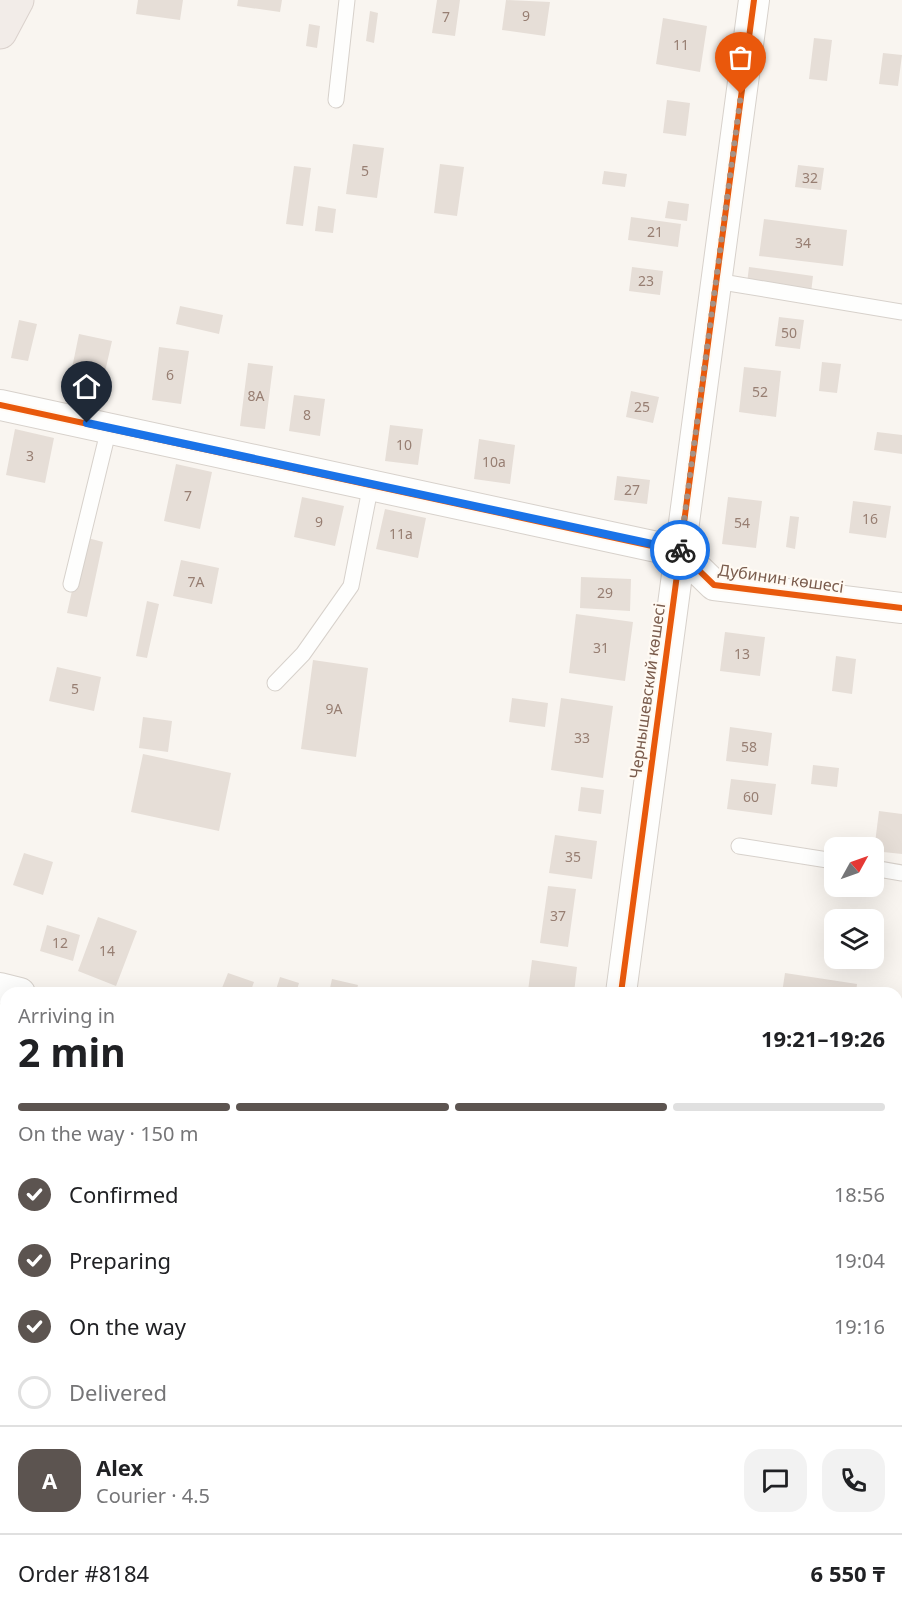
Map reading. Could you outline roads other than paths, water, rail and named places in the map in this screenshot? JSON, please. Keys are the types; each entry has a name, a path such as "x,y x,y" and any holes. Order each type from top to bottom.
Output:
{"highway":[{"path":"0,32 17,0"}],"street":[{"name":"Чернышевский көшесі","path":"622,987 754,0"},
{"path":"0,405 680,552"},
{"name":"Дубинин көшесі","path":"680,552 714,585 902,608"}],"lane":[{"path":"336,100 347,0"},
{"path":"716,281 902,312"},
{"path":"71,584 109,428"},
{"path":"275,683 303,654 351,586 370,484"},
{"path":"740,846 824,859"},
{"path":"884,870 902,873"}]}
